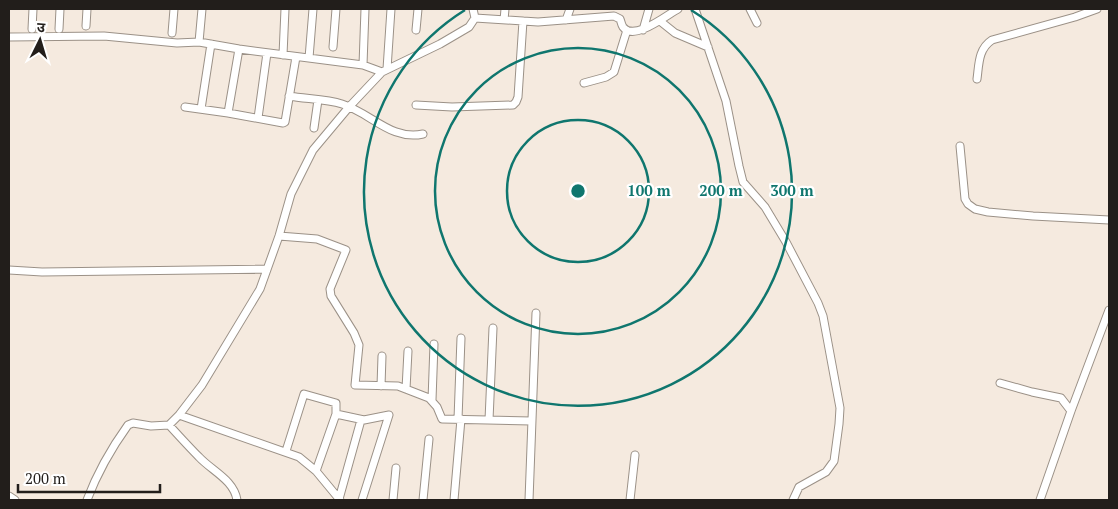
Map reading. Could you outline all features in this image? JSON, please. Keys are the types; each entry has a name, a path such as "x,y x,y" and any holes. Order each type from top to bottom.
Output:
{"street":[{"path":"32,29 34,9"},
{"path":"59,29 60,9"},
{"path":"86,26 87,9"},
{"path":"172,33 174,9"},
{"path":"199,42 202,9"},
{"path":"282,55 285,9"},
{"path":"309,58 313,9"},
{"path":"334,47 336,9"},
{"path":"363,65 365,9"},
{"path":"384,70 391,9"},
{"path":"416,30 418,9"},
{"path":"87,500 106,456 128,425 133,423 151,426 169,425 179,415 206,378 260,289 279,236 291,194 308,158 349,107 384,70 440,44 462,31 472,24 475,18 473,9"},
{"path":"504,20 505,9"},
{"path":"566,20 570,9"},
{"path":"643,30 648,9"},
{"path":"475,18 523,21 614,16 620,19 623,27 627,30 643,30 678,9"},
{"path":"695,9 726,101 738,166 743,182 765,207 818,303 833,368 840,408 834,461 826,472 798,487 793,500"},
{"path":"750,9 757,23"},
{"path":"977,79 981,52 992,40 1048,25 1096,9"},
{"path":"416,105 452,107 513,105 518,97 523,21"},
{"path":"660,21 675,33 708,47"},
{"path":"584,84 606,77 614,72 627,30"},
{"path":"9,37 104,36 177,43 199,42 363,65 384,70"},
{"path":"200,109 211,44"},
{"path":"228,113 239,49"},
{"path":"258,118 267,53"},
{"path":"185,108 285,122 296,57"},
{"path":"289,96 349,107 395,133 406,136 423,134"},
{"path":"314,128 318,100"},
{"path":"960,146 965,198 968,204 975,209 1033,216 1109,220"},
{"path":"279,236 317,239 346,250 330,289 331,296 354,333 359,345 355,385 398,386 432,400"},
{"path":"9,270 42,272 267,269"},
{"path":"1040,500 1109,310"},
{"path":"529,500 536,313"},
{"path":"489,420 493,328"},
{"path":"454,500 460,419 461,338"},
{"path":"434,344 432,400 442,419 531,421"},
{"path":"406,389 408,351"},
{"path":"381,386 382,356"},
{"path":"1000,383 1061,398 1071,411"},
{"path":"286,451 304,394 336,404 336,414 316,471"},
{"path":"336,414 361,420 389,415 362,500"},
{"path":"179,415 299,457 316,471 339,500"},
{"path":"339,500 361,420"},
{"path":"169,425 200,459 229,482 236,492 237,500"},
{"path":"423,500 429,439"},
{"path":"630,500 635,455"},
{"path":"393,500 396,468"},
{"path":"9,496 15,500"}]}
